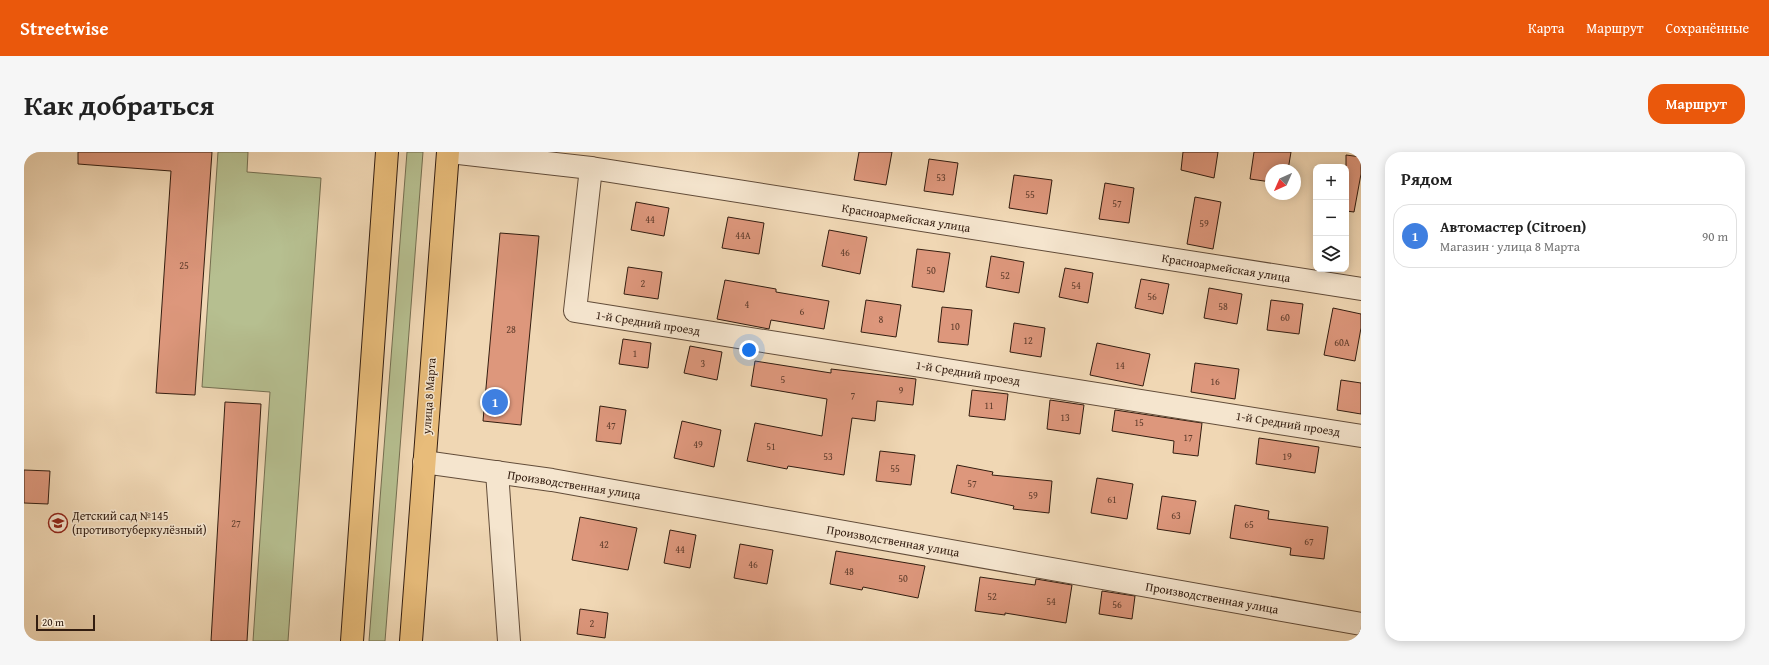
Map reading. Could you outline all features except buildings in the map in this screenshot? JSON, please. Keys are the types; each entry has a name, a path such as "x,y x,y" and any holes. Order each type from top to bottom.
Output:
{"main road":[{"path":"352,641 387,152"},
{"name":"улица 8 Марта","path":"411,641 449,152"}],"street":[{"name":"Красноармейская улица","path":"449,152 591,168 1361,289"},
{"name":"1-й Средний проезд","path":"591,168 575,311 1361,436"},
{"name":"Производственная улица","path":"424,462 552,480 1361,624"},
{"path":"497,472 509,641"}],"green space":[{"path":"218,152 248,152 247,172 321,178 288,641 253,641 270,392 202,387"},
{"path":"407,152 423,152 385,641 369,641"}],"place":[{"name":"Автомастер (Citroen)","path":"495,402"},
{"name":"Детский сад №145 (противотуберкулёзный)","path":"58,523"}]}
